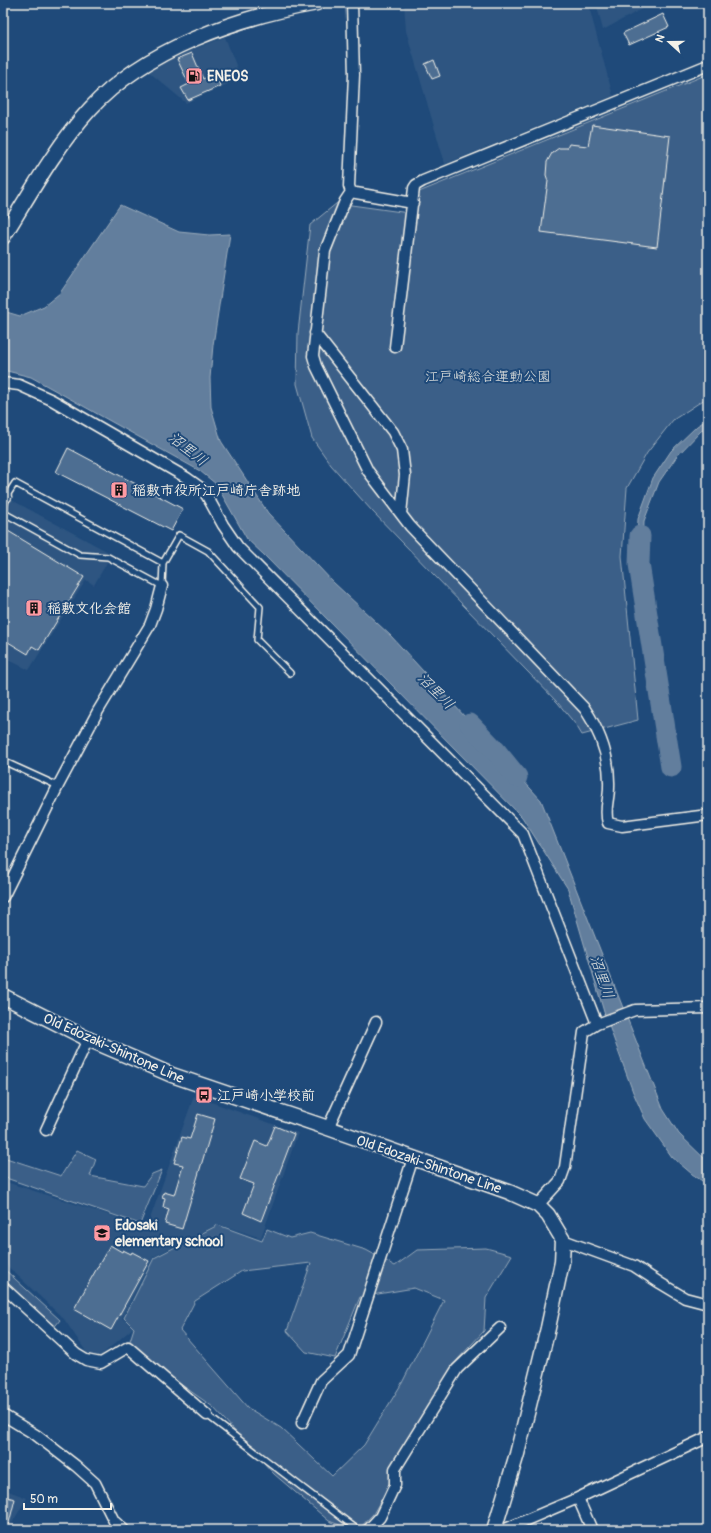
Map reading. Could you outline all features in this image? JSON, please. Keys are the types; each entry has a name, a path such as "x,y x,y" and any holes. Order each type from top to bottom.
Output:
{"street":[{"path":"351,192 349,186 354,75 352,3"},
{"path":"3,237 64,142 89,110 103,95 119,82 165,53 216,30 269,13 310,4"},
{"path":"395,347 414,188 416,185 423,180 708,65"},
{"path":"351,192 413,203"},
{"path":"351,192 345,201 325,251 313,356 316,366 368,471 410,526 585,709 595,724 606,752 609,771 609,789 605,813 608,823 622,826 708,815"},
{"path":"315,333 393,432 402,450 404,475 401,514"},
{"path":"3,383 20,385 52,400 187,478 201,488 207,496 222,525 238,547 522,834 599,1023"},
{"path":"4,893 98,711 150,625 162,586"},
{"name":"Old Edozaki-Shintone Line","path":"3,996 88,1039 172,1075 509,1192 538,1205 548,1215 563,1240"},
{"path":"538,1205 560,1181 565,1167 584,1032 599,1023 636,1010 708,1008"},
{"path":"328,1128 376,1022"},
{"path":"46,1130 88,1039"},
{"path":"302,1423 321,1381 349,1355 412,1158"},
{"path":"494,1530 517,1454 548,1328 562,1262 563,1240 634,1266 686,1298 708,1304"},
{"path":"3,1287 76,1354 86,1360 101,1363 128,1347 207,1415"},
{"path":"368,1530 380,1517 395,1485 395,1469 457,1369 500,1328"},
{"path":"3,1415 36,1435 95,1483 114,1521 124,1530"},
{"path":"503,1530 578,1498 708,1437"},
{"path":"578,1498 592,1530"}],"lane":[{"path":"164,563 15,483 4,496 4,512 80,555 108,557 162,586 164,563 179,535 208,551 260,607 257,640 290,673"},
{"path":"3,761 58,786"},
{"path":"207,1415 358,1530"}],"shaded area":[{"path":"404,3 588,3 613,96 445,164 406,31"},
{"path":"596,3 653,3 603,30"},
{"path":"225,37 241,78 186,103 149,72 174,57"},
{"path":"8,498 112,554 94,585 86,580 29,670 3,657 3,506"},
{"name":"Edosaki elementary school","path":"194,1096 298,1133 261,1238 218,1224 153,1257 122,1318 133,1328 93,1362 64,1319 3,1262 3,1181 147,1227"},
{"path":"3,1489 27,1498 8,1530 3,1530"}],"green space":[{"name":"江戸崎総合運動公園","path":"708,74 708,397 673,420 647,453 627,488 622,556 638,720 582,735 558,703 372,511 331,465 312,438 297,384 298,333 310,225 337,203 416,214 419,192"},
{"path":"77,1150 96,1159 90,1176 143,1186 152,1174 162,1170 140,1224 3,1177 3,1157 61,1176"},
{"path":"218,1225 262,1241 267,1229 290,1238 310,1233 366,1250 395,1266 417,1250 486,1248 512,1255 486,1298 484,1331 458,1359 390,1470 389,1486 373,1514 358,1530 353,1530 329,1521 274,1474 213,1407 128,1347 134,1328 124,1318 154,1258","holes":["311,1263 287,1331 306,1352 335,1358 360,1297 414,1288 444,1300 402,1383 364,1445 332,1476 281,1428 248,1408 180,1330 195,1301 242,1271"]},
{"path":"3,1268 60,1320 52,1330 3,1287"}],"water":[{"path":"120,205 179,232 209,235 230,234 213,345 210,378 211,407 221,441 268,513 333,582 391,636 541,800 663,1109 679,1134 708,1162 708,1185 672,1157 645,1119 633,1092 604,1012 568,889 522,817 247,539 216,484 200,471 31,377 3,370 3,311 20,316 44,306 60,293"},
{"path":"708,419 708,427 701,431 677,456 659,482 644,521 643,565 636,563 638,519 653,478 671,451 697,426"}],"building":[{"path":"663,14 669,27 629,45 623,33"},
{"name":"ENEOS","path":"192,53 203,79 216,73 220,86 188,100 181,88 189,84 177,59"},
{"path":"434,60 440,76 432,79 425,64"},
{"path":"592,125 670,136 657,247 541,232 548,181 546,175 547,162 552,153 559,148 567,148 569,144 588,146"},
{"name":"稲敷市役所江戸崎庁舎跡地","path":"68,448 183,509 171,531 56,472"},
{"name":"稲敷文化会館","path":"8,531 84,577 39,650 32,646 28,654 3,639 3,539"},
{"path":"198,1114 215,1119 182,1229 165,1224 169,1209 163,1207 165,1198 162,1197 164,1192 174,1195 183,1165 174,1163 182,1137 190,1139"},
{"path":"275,1126 294,1134 261,1221 243,1213 254,1184 240,1179 255,1141 267,1146"},
{"path":"110,1245 122,1252 123,1250 131,1254 132,1252 149,1261 111,1330 74,1309"},
{"path":"3,1496 15,1499 9,1523 3,1528"}],"waterway":[{"path":"640,536 639,564 671,767"},
{"name":"沼里川","path":"470,724 495,750 517,777"}],"place":[{"name":"ENEOS","path":"194,76"},
{"name":"稲敷市役所江戸崎庁舎跡地","path":"119,490"},
{"name":"稲敷文化会館","path":"34,608"},
{"name":"江戸崎小学校前","path":"204,1095"},
{"name":"Edosaki elementary school","path":"102,1233"}]}
